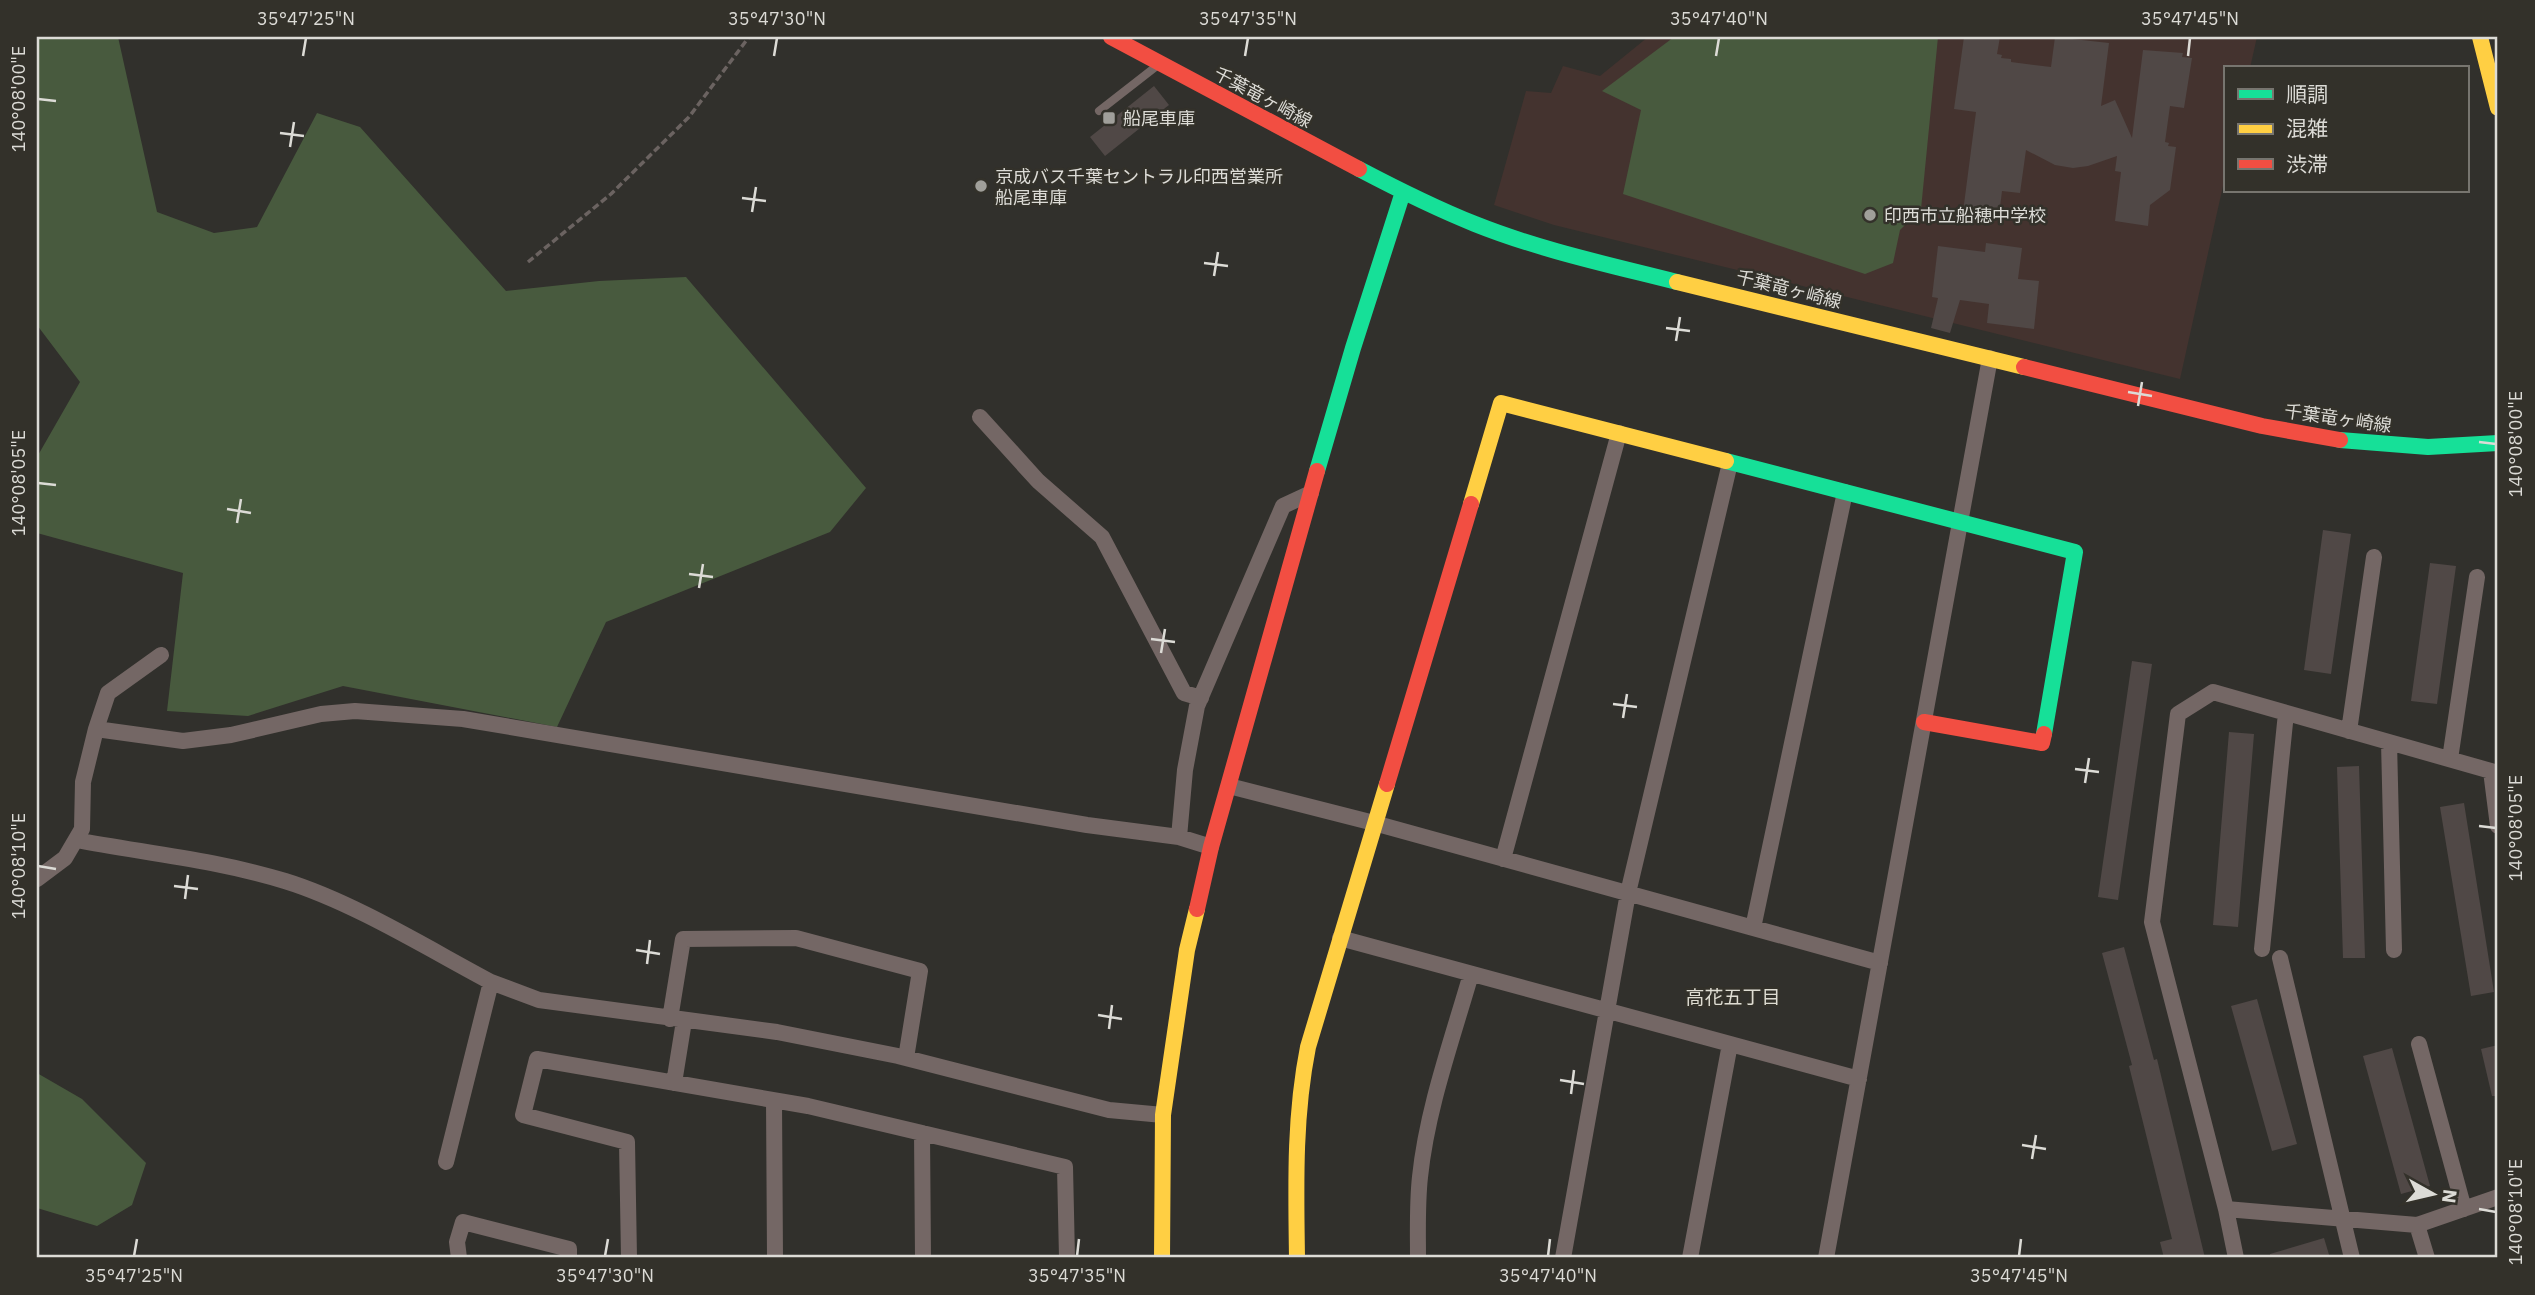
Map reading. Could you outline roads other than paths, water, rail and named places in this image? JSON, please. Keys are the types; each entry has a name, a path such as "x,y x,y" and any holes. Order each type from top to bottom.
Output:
{"street":[{"name":"千葉竜ヶ崎線","path":"1111,37 1403,192 1477,225 1577,257 2262,426 2321,438 2430,447 2498,443"},
{"path":"2480,37 2498,108"},
{"path":"1161,1258 1163,1115 1187,950 1211,847 1311,493 1353,348 1403,192"},
{"path":"1826,1258 1990,358"},
{"path":"1297,1258 1296,1167 1300,1094 1308,1047 1501,403 2075,552 2042,743 1924,722"},
{"path":"980,417 1038,481 1102,537 1184,693 1201,698"},
{"path":"1503,859 1619,433"},
{"path":"1563,1258 1628,893 1730,463"},
{"path":"1753,928 1845,492"},
{"path":"1179,837 1185,770 1197,706 1283,506 1311,493"},
{"path":"2349,731 2375,557"},
{"path":"2451,759 2477,577"},
{"path":"37,879 65,859 82,829 83,782 108,693 161,655"},
{"path":"2236,1258 2226,1209 2152,922 2178,714 2213,692 2495,772 2498,826"},
{"path":"96,729 183,741 232,736 321,714 355,711 463,719 1087,825 1179,837 1211,847"},
{"path":"2262,949 2286,713"},
{"path":"2389,742 2393,950"},
{"path":"1229,786 1374,823 1880,963"},
{"path":"76,840 225,866 287,881 349,907 491,982 539,1000 777,1032 906,1058 1109,1110 1163,1115"},
{"path":"674,1083 683,939 796,938 919,971 906,1058"},
{"path":"1340,938 1859,1079"},
{"path":"2280,958 2352,1258"},
{"path":"1418,1258 1422,1160 1435,1101 1471,974"},
{"path":"446,1163 491,982"},
{"path":"1690,1258 1730,1044"},
{"path":"2419,1044 2464,1209"},
{"path":"629,1258 627,1142 523,1115 537,1059 808,1106 1065,1167 1067,1258"},
{"path":"774,1101 775,1258"},
{"path":"922,1133 923,1258"},
{"path":"2226,1209 2417,1225 2498,1197"},
{"path":"460,1258 457,1242 463,1222 569,1249 569,1258"},
{"path":"2417,1225 2427,1258"}],"lane":[{"path":"1099,111 1160,64"}],"place":[{"name":"船尾車庫","path":"1109,118"},
{"name":"京成バス千葉セントラル印西営業所 船尾車庫","path":"981,186"},
{"name":"印西市立船穂中学校","path":"1870,215"}],"district":[{"name":"高花五丁目","path":"1733,997"}]}
